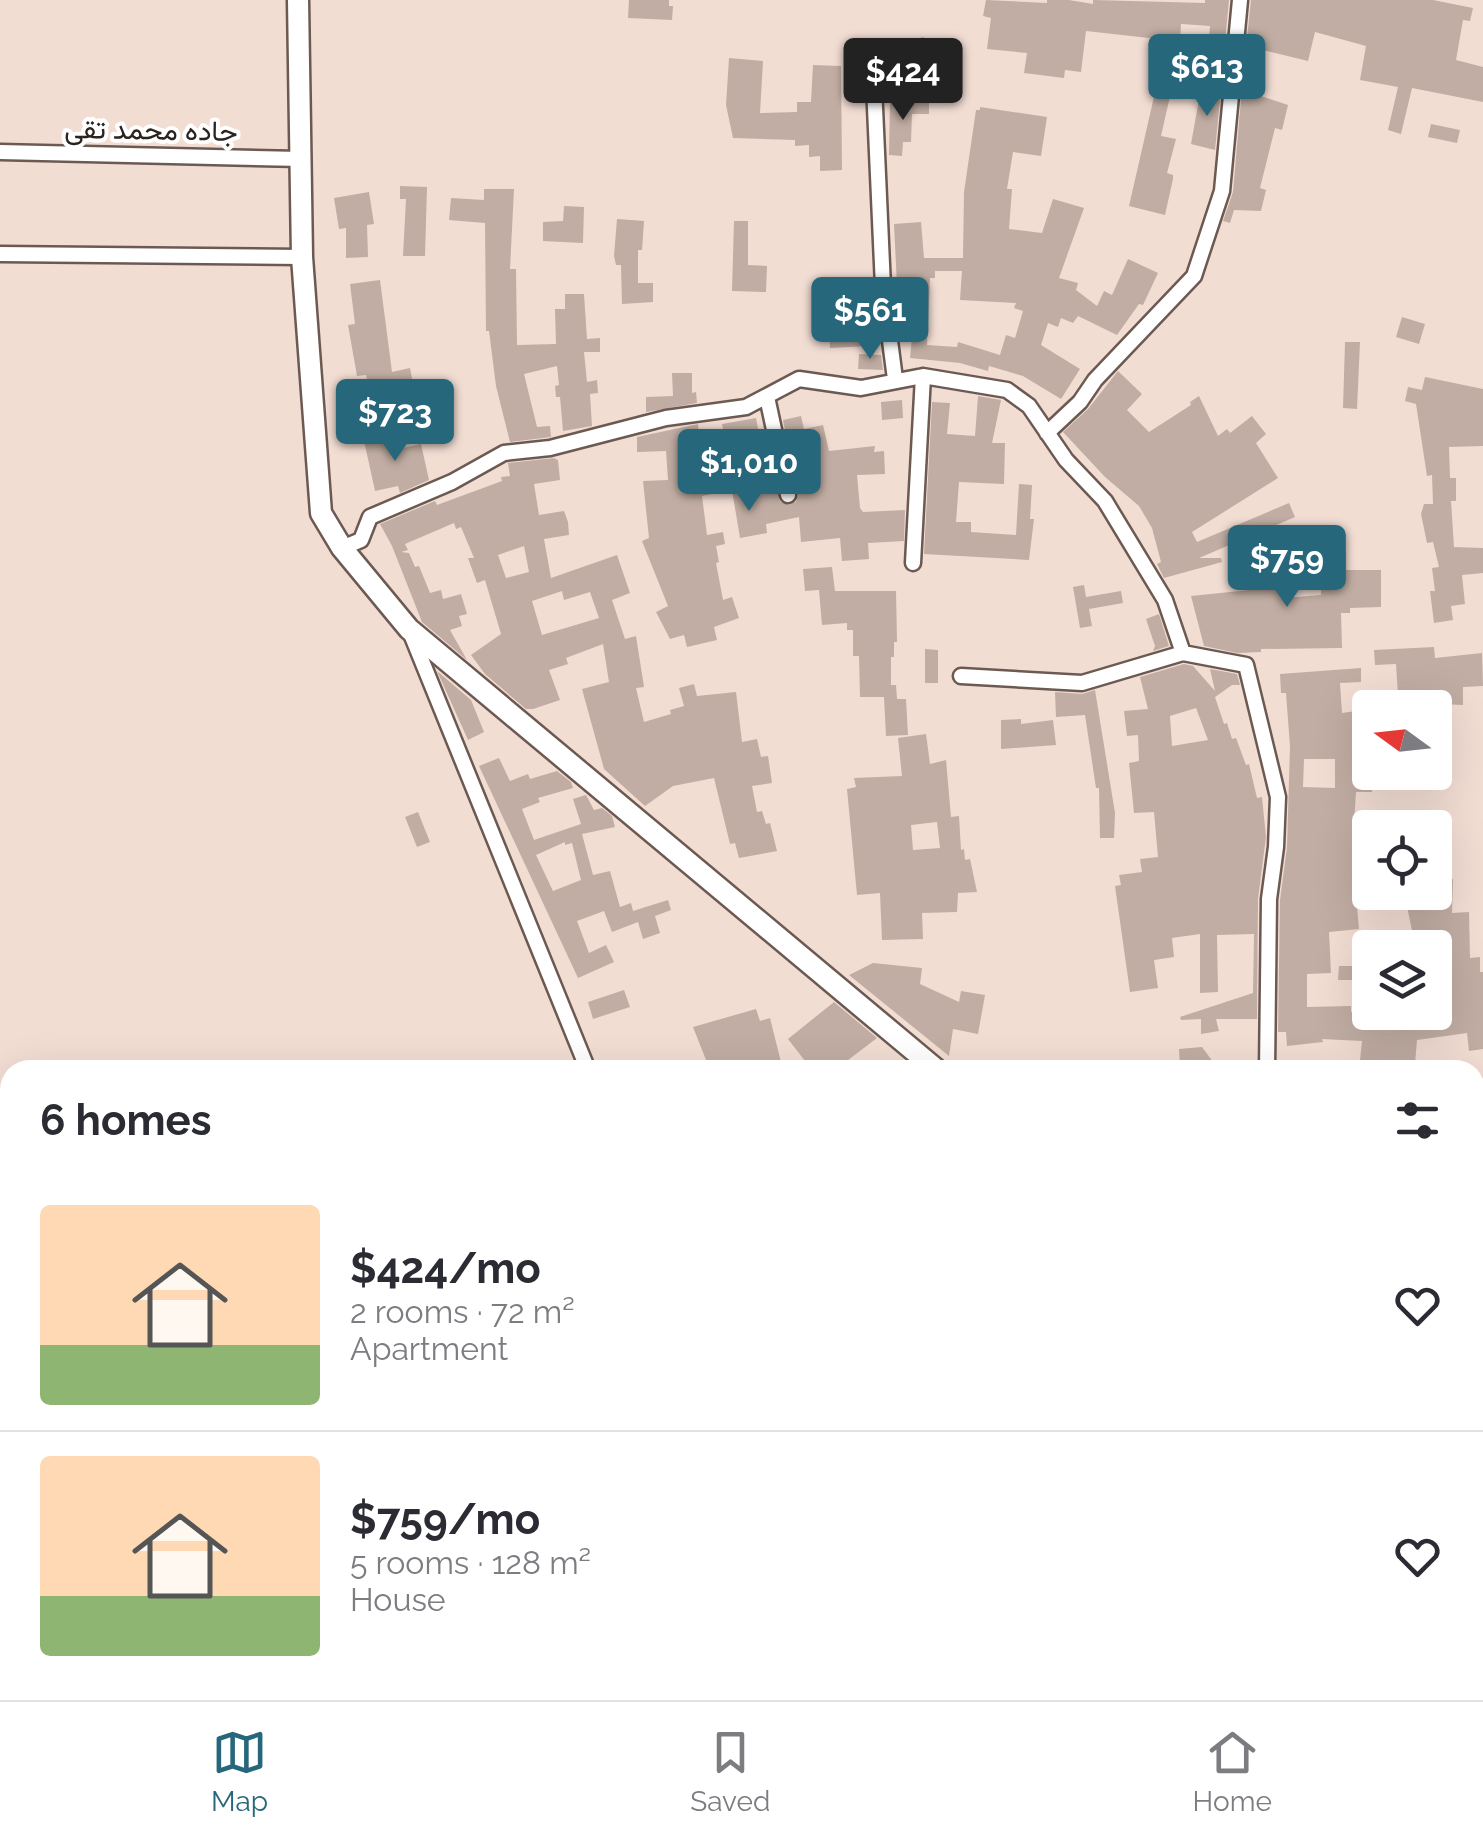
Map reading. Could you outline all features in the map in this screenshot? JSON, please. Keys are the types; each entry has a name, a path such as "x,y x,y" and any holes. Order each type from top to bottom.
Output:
{"street":[{"path":"298,0 302,257 321,513 342,548 409,628 925,1060"},
{"path":"1048,433 1194,276 1222,191 1240,0"},
{"path":"873,62 883,287 896,380"},
{"name":"جاده محمد تقی","path":"0,152 300,158"},
{"path":"0,254 302,257"},
{"path":"913,563 922,376"},
{"path":"342,548 361,540 370,516 452,482 504,453 550,448 666,418 746,407 799,379 861,388 922,376 1006,390 1030,406 1066,460 1106,501 1165,600 1182,652"},
{"path":"767,397 788,495"},
{"path":"409,628 584,1060"},
{"path":"961,676 1082,683 1182,652 1246,665 1278,797 1270,899 1267,1060"}],"building":[{"path":"629,0 669,0 669,6 673,6 672,20 628,18"},
{"path":"986,0 1069,0 1093,4 1093,0 1229,0 1225,41 1209,40 1210,26 1181,24 1179,58 1190,61 1184,86 1173,83 1161,136 1176,139 1167,173 1173,179 1165,215 1129,206 1167,40 1086,31 1081,72 1065,70 1064,78 1024,73 1027,53 987,49 991,18 983,16"},
{"path":"1251,0 1433,0 1473,8 1470,21 1463,20 1456,60 1483,67 1483,102 1412,88 1401,134 1388,130 1398,87 1360,80 1366,46 1315,32 1308,61 1254,48 1251,67 1244,66"},
{"path":"924,37 924,63 884,62 884,45"},
{"path":"729,58 763,61 760,113 797,112 797,102 811,102 813,65 841,66 842,170 820,171 820,156 809,157 809,145 795,146 795,140 733,138 726,105"},
{"path":"1243,76 1258,83 1255,94 1288,105 1282,130 1275,128 1260,188 1266,190 1261,211 1234,210 1230,223 1223,221 1233,192"},
{"path":"1201,88 1221,91 1215,150 1191,144"},
{"path":"890,100 929,102 929,114 912,114 911,142 903,142 902,156 889,155"},
{"path":"976,110 1047,117 1041,156 1013,152 1007,189 1012,189 1009,229 1042,233 1053,199 1084,208 1059,278 1078,283 1076,290 1097,306 1104,291 1112,295 1128,259 1158,273 1143,305 1139,304 1117,335 1078,316 1073,323 1061,318 1058,327 1048,323 1041,345 1080,369 1061,399 1023,376 989,366 988,371 960,363 910,358 913,327 899,327 894,224 921,222 924,258 963,258 964,192","holes":["935,271 962,271 960,300 1016,303 1014,308 1023,311 1015,338 1006,335 1000,355 958,342 957,347 927,345 930,278 935,278"]},
{"path":"1431,124 1460,130 1457,143 1428,137"},
{"path":"400,186 427,187 425,256 403,256 406,199 400,199"},
{"path":"484,189 514,189 510,269 516,269 517,345 556,344 555,309 565,309 565,294 584,294 587,339 600,338 600,352 584,352 587,382 597,380 598,393 590,394 592,426 563,431 560,397 556,397 557,366 524,374 537,427 550,426 551,437 510,442 486,331 485,223 449,220 451,198 484,200"},
{"path":"369,192 374,224 367,225 368,257 346,258 346,228 339,229 334,198"},
{"path":"564,206 584,207 583,243 543,241 543,222 563,221"},
{"path":"617,219 644,221 642,250 638,250 638,283 653,283 653,302 622,304 621,265 616,265 614,256"},
{"path":"734,221 748,221 748,265 767,266 766,292 732,291"},
{"path":"380,280 392,372 410,368 419,415 375,423 366,375 357,376 348,325 355,324 350,284"},
{"path":"866,300 868,346 830,348 828,301"},
{"path":"1402,317 1425,324 1419,344 1396,337"},
{"path":"1345,342 1360,342 1357,409 1343,408"},
{"path":"859,354 881,355 883,370 858,369"},
{"path":"1118,371 1142,394 1127,410 1149,432 1199,396 1218,436 1227,429 1230,433 1252,416 1266,434 1256,443 1278,478 1192,532 1197,542 1289,503 1295,517 1199,558 1221,558 1222,562 1164,578 1157,564 1161,562 1152,528 1139,506 1063,432 1088,409"},
{"path":"672,373 692,373 692,393 696,392 697,403 646,412 646,397 673,396"},
{"path":"1425,377 1483,389 1483,446 1449,447 1450,478 1456,478 1456,501 1451,501 1454,547 1483,548 1483,573 1462,575 1465,604 1451,606 1453,620 1434,623 1432,568 1439,567 1433,542 1427,543 1421,514 1424,504 1433,504 1432,475 1427,476 1416,404 1405,401 1408,387 1422,390"},
{"path":"978,396 1001,400 992,443 1005,443 1004,484 959,482 956,522 971,522 971,532 1016,535 1019,484 1032,485 1030,519 1034,519 1029,560 924,554 932,402 950,403 947,434 975,436"},
{"path":"902,400 903,418 882,420 881,402"},
{"path":"801,416 804,429 823,425 829,451 875,446 874,452 884,451 885,474 857,475 860,508 863,512 905,510 904,541 868,543 869,559 842,561 840,538 801,542 799,517 766,524 767,533 740,538 732,490 702,496 707,535 723,532 725,544 716,546 716,563 723,600 732,597 739,618 714,627 717,640 687,647 684,635 670,639 656,612 668,606 642,541 649,538 643,481 668,480 666,451 637,452 637,437 698,424 701,457 727,452 722,424 756,418 759,434 738,437 743,471 757,469 764,471 765,477 773,476 780,501 789,505 796,502 798,494 783,420"},
{"path":"384,431 389,451 421,444 429,480 400,493 398,486 375,491 363,436"},
{"path":"558,460 560,480 534,484 539,515 564,511 568,522 569,535 544,539 551,578 617,555 630,593 612,600 625,639 636,636 644,687 636,688 644,722 684,706 679,688 694,684 697,696 736,692 742,742 757,739 761,757 768,756 772,783 752,786 757,812 762,811 766,824 770,823 777,851 739,858 735,843 730,844 714,778 673,786 645,806 604,769 582,689 609,682 603,644 566,658 568,664 549,670 560,700 533,709 526,709 485,674 471,655 501,634 485,580 477,583 468,558 474,558 461,527 456,529 454,523 405,544 408,550 401,552 409,553 415,567 419,566 430,593 441,590 443,599 461,594 467,614 459,616 462,626 450,630 467,660 422,622 380,524 435,501 437,505 502,481 501,477 510,476 508,463","holes":["524,546 529,572 506,578 498,555","562,591 564,600 590,592 599,618 542,635 532,601"]},
{"path":"1322,552 1346,552 1346,570 1381,570 1381,607 1350,608 1350,613 1341,613 1342,648 1237,653 1204,646 1191,596 1269,588 1268,557 1283,557 1284,598 1321,595"},
{"path":"832,567 835,591 896,591 897,642 891,657 891,685 896,685 897,699 906,699 908,735 886,736 884,697 860,697 859,656 853,656 853,630 847,630 847,623 822,625 819,590 805,591 803,569"},
{"path":"1084,585 1086,597 1121,591 1123,603 1089,609 1092,626 1080,628 1073,587"},
{"path":"1159,614 1169,646 1153,651 1155,646 1146,619"},
{"path":"1434,647 1435,658 1482,653 1483,686 1463,687 1463,705 1452,705 1452,690 1398,690 1396,664 1375,665 1374,650"},
{"path":"925,649 938,650 938,683 925,683"},
{"path":"1184,664 1193,666 1215,691 1210,669 1237,674 1240,685 1232,685 1215,697 1224,724 1227,723 1232,739 1236,738 1246,765 1249,764 1257,798 1262,797 1266,837 1258,899 1257,1019 1216,1019 1219,1031 1201,1034 1201,1019 1180,1017 1253,993 1254,934 1217,935 1218,992 1200,993 1200,934 1172,938 1174,957 1154,960 1158,988 1130,992 1115,886 1121,885 1119,875 1142,872 1140,859 1158,857 1154,812 1134,813 1129,763 1139,761 1138,735 1127,736 1124,711 1148,709 1140,677","holes":["1196,708 1208,740 1172,746 1170,716"]},
{"path":"1361,668 1361,682 1340,683 1342,713 1352,712 1352,790 1372,792 1356,792 1352,810 1352,910 1357,910 1359,929 1329,932 1331,973 1307,974 1307,1007 1351,1006 1352,1030 1452,1030 1452,930 1412,930 1408,910 1452,910 1453,879 1452,913 1469,912 1470,958 1480,957 1483,972 1483,1049 1469,1051 1467,1033 1417,1040 1415,1060 1360,1060 1362,1041 1322,1039 1323,1042 1287,1046 1286,1032 1278,1032 1280,900 1287,847 1290,746 1286,693 1281,693 1280,674","holes":["1304,759 1335,759 1335,788 1303,787"]},
{"path":"437,671 471,700 484,732 468,740"},
{"path":"1095,690 1115,813 1114,838 1100,838 1099,788 1085,715 1056,717 1055,692 1082,694"},
{"path":"1021,719 1021,724 1053,720 1056,745 1001,749 1001,720"},
{"path":"926,734 930,764 946,760 951,817 959,816 961,850 964,849 965,860 970,859 977,892 958,893 957,912 922,913 923,939 882,940 880,893 857,895 847,789 856,787 854,778 902,776 898,738","holes":["937,822 940,848 913,850 911,825"]},
{"path":"499,758 510,781 528,774 530,779 557,771 571,782 573,788 538,798 540,802 522,809 534,840 581,824 573,799 586,795 594,810 602,808 612,816 615,827 582,834 593,875 610,871 620,907 631,903 633,911 668,900 671,910 655,916 660,933 643,939 638,922 612,932 604,911 577,921 589,953 606,945 614,962 578,978 479,766","holes":["572,843 581,880 553,891 536,855"]},
{"path":"418,812 430,842 417,847 405,817"},
{"path":"873,963 922,968 920,984 959,1002 961,991 985,995 978,1034 953,1029 949,1056 849,975"},
{"path":"1339,966 1352,966 1352,980 1338,980"},
{"path":"624,990 630,1007 593,1019 588,1002"},
{"path":"834,1002 877,1038 848,1060 804,1060 788,1039"},
{"path":"756,1009 760,1021 770,1018 780,1060 706,1060 693,1027"},
{"path":"1202,1047 1212,1060 1180,1060 1179,1049"}]}
